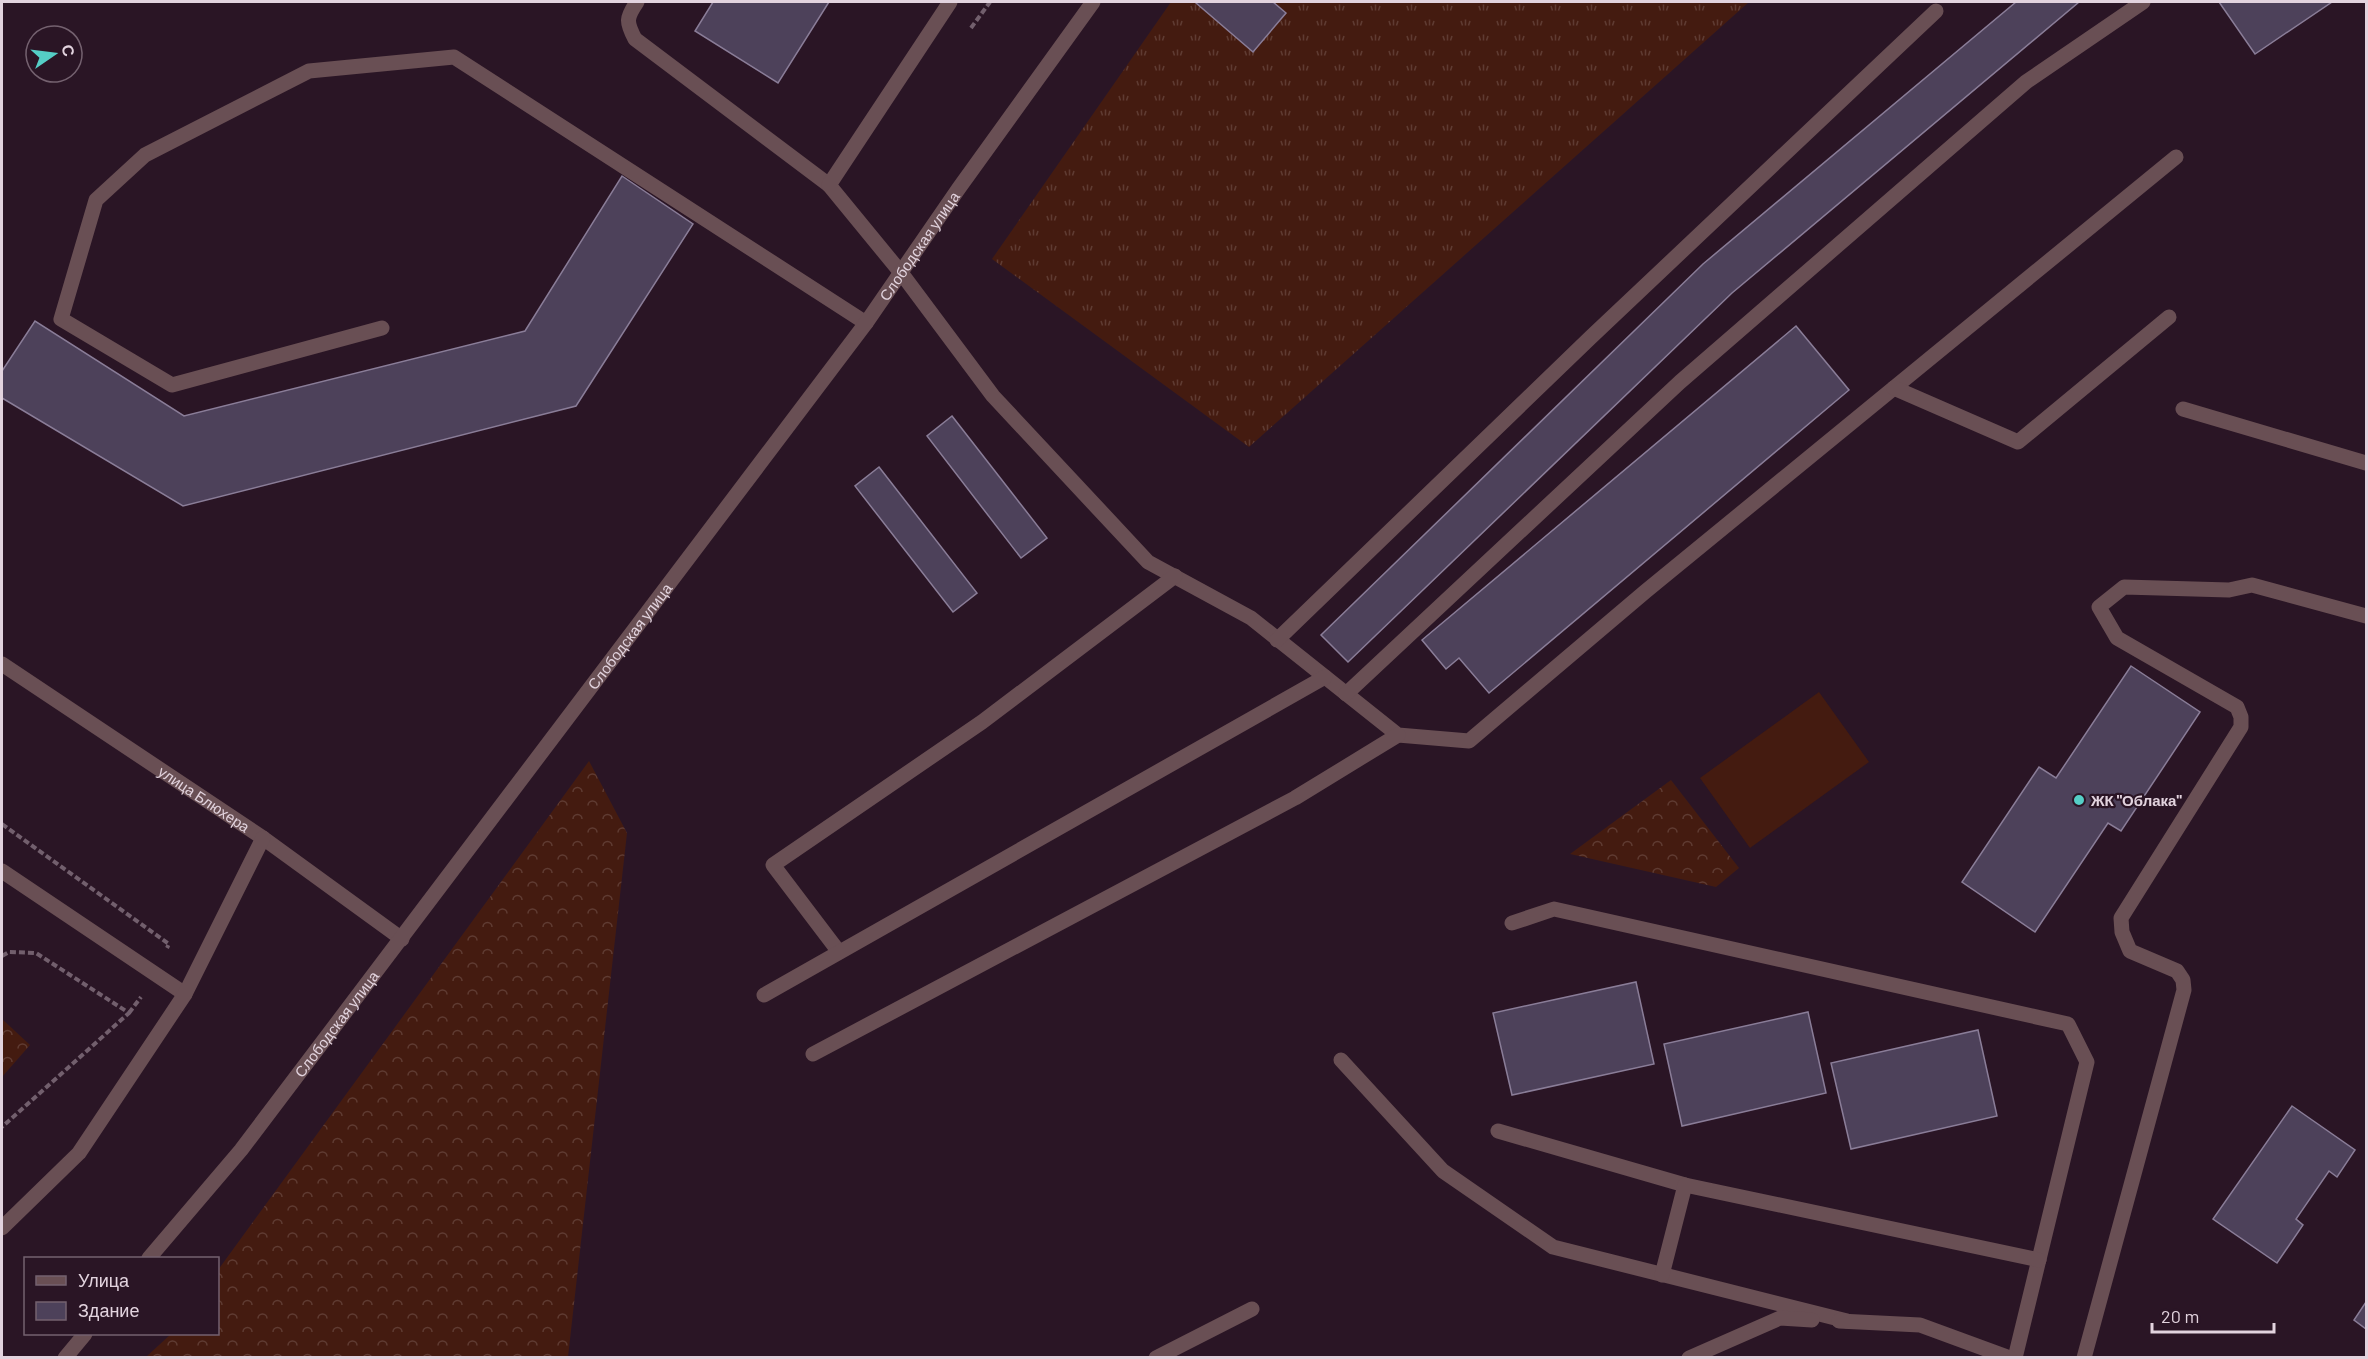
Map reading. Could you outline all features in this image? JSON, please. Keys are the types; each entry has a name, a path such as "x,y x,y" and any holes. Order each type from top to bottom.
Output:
{"street":[{"path":"637,2 629,14 628,27 635,39 829,185 902,274 993,396 1148,562 1251,618 1398,735 1468,741 1655,584 2176,157"},
{"path":"829,185 950,2"},
{"name":"Слободская улица","path":"150,1257 241,1150 866,323 902,274 959,188 1093,2"},
{"path":"1346,694 1689,374 2026,82 2143,2"},
{"path":"1277,640 1591,337 1936,11"},
{"path":"382,328 172,385 61,319 96,200 145,155 309,71 454,57 866,323"},
{"path":"1894,388 2018,442 2169,316"},
{"path":"2183,409 2367,463"},
{"path":"839,952 773,865 982,722 1175,576"},
{"path":"2084,1358 2184,990 2183,980 2177,971 2130,951 2122,933 2121,918 2241,728 2241,717 2237,706 2117,638 2099,607 2124,587 2229,590 2252,585 2367,616"},
{"name":"улица Блюхера","path":"2,664 263,838 402,939"},
{"path":"764,995 1325,676"},
{"path":"813,1054 1295,798 1398,735"},
{"path":"2,1228 79,1153 185,994 263,838"},
{"path":"2,871 185,994"},
{"path":"1512,922 1554,909 2068,1024 2086,1062 2015,1358"},
{"path":"1341,1060 1443,1171 1553,1247 1846,1322"},
{"path":"1498,1131 1685,1185 2039,1260"},
{"path":"1662,1275 1685,1185"},
{"path":"1156,1358 1252,1309"},
{"path":"1689,1358 1780,1318 1920,1325 2010,1358"},
{"path":"65,1358 85,1335"}],"path":[{"path":"2,956 9,952 36,953 129,1013 2,1127"}],"green space":[{"path":"1171,2 1749,2 1249,447 992,259"},
{"path":"1819,692 1869,762 1750,848 1700,778"},
{"path":"589,761 627,833 568,1357 146,1357 170,1335 219,1335 219,1269"},
{"path":"1671,780 1739,868 1716,887 1570,854"},
{"path":"2,1019 30,1045 2,1077"}],"building":[{"path":"713,2 829,2 778,83 695,31"},
{"path":"1197,2 1273,2 1286,13 1253,52"},
{"path":"2016,2 2079,2 1732,293 1348,662 1321,635 1703,264"},
{"path":"2219,2 2332,2 2255,54"},
{"path":"622,176 693,224 576,406 183,506 2,398 2,371 35,321 184,416 525,331"},
{"path":"1796,326 1849,390 1489,693 1459,658 1446,669 1422,640"},
{"path":"952,416 1047,538 1021,558 927,436"},
{"path":"879,467 977,593 953,612 855,486"},
{"name":"ЖК \"Облака\"","path":"2131,666 2200,712 2121,831 2108,823 2035,932 1962,882 2039,767 2056,778"},
{"path":"1636,982 1654,1064 1512,1095 1493,1013"},
{"path":"1808,1012 1826,1093 1682,1126 1664,1044"},
{"path":"1978,1030 1997,1116 1851,1149 1831,1063"},
{"path":"2292,1106 2355,1150 2337,1177 2329,1171 2296,1219 2303,1225 2277,1263 2213,1219"},
{"path":"2366,1302 2366,1329 2354,1320"}],"place":[{"name":"ЖК \"Облака\"","path":"2079,800"}]}
